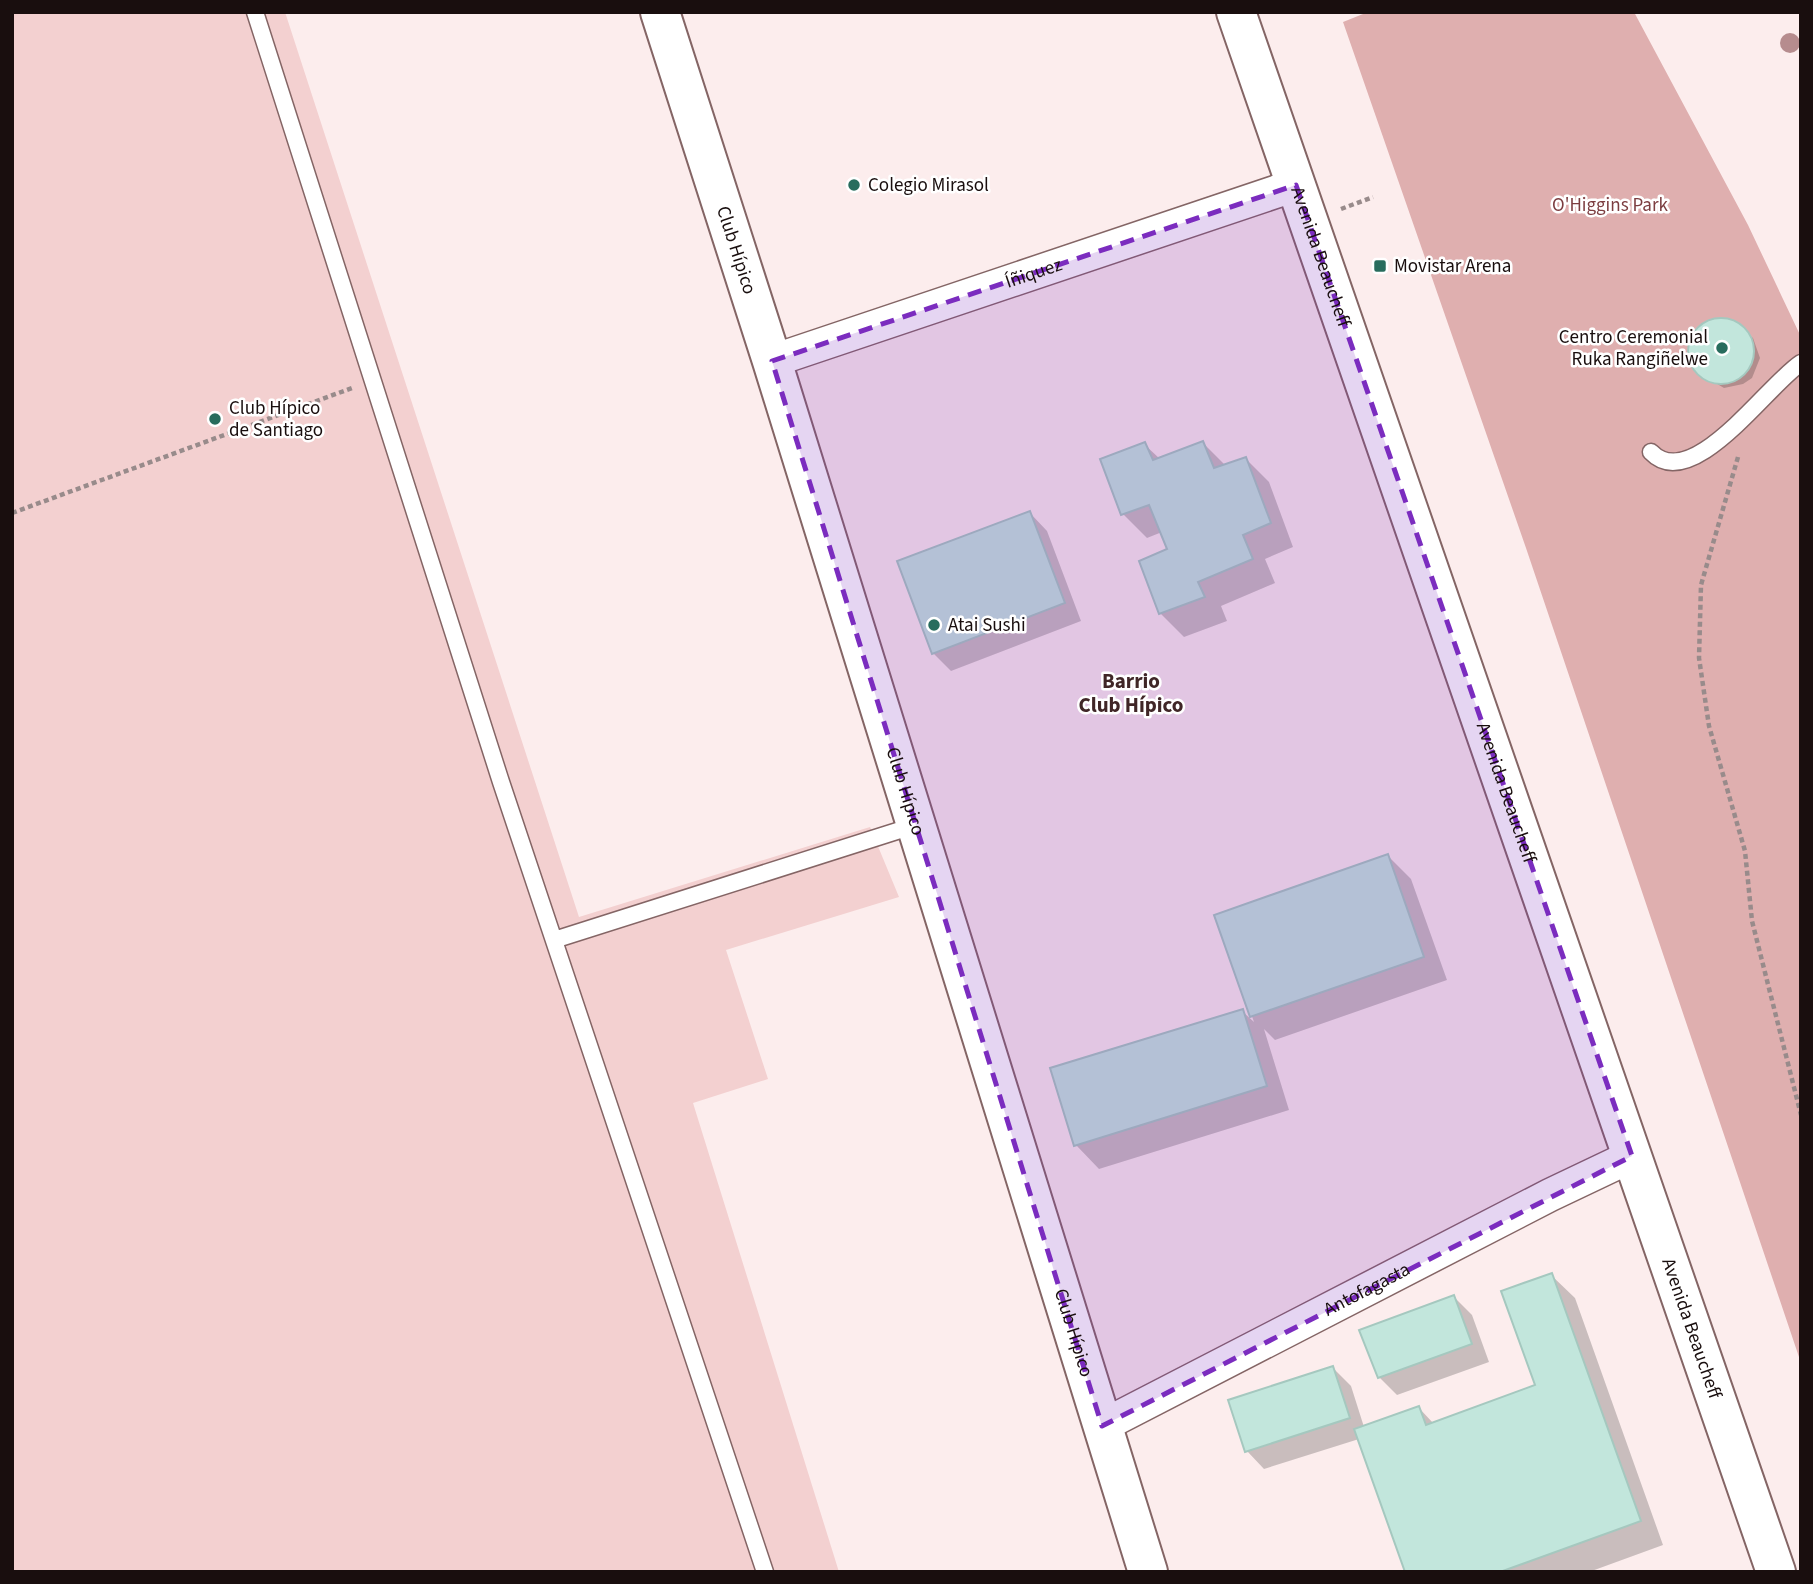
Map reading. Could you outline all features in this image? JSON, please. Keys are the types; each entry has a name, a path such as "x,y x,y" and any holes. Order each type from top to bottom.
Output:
{"main road":[{"name":"Club Hípico","path":"660,12 772,361 1148,1572"},
{"name":"Avenida Beaucheff","path":"1236,12 1776,1572"}],"street":[{"name":"Íñiquez","path":"772,361 1296,185"},
{"name":"Antofagasta","path":"1102,1426 1550,1195 1632,1156"}],"lane":[{"path":"255,12 554,940 765,1572"},
{"path":"1651,452 1659,460 1684,461 1709,447 1757,407 1788,371 1801,363"},
{"path":"554,940 916,825"}],"path":[{"path":"12,513 372,380"},
{"path":"1757,407 1737,461 1701,585 1699,659 1709,726 1745,851 1752,921 1801,1115"}],"highlighted area":[{"path":"1296,185 1632,1156 1102,1426 772,361"}],"shaded area":[{"name":"Club Hípico de Santiago","path":"12,12 285,12 579,917 870,827 899,897 726,950 768,1079 693,1103 839,1572 12,1572"}],"green space":[{"name":"O'Higgins Park","path":"1368,12 1634,12 1748,225 1801,337 1801,1363 1526,548 1343,22"}],"building":[{"name":"Centro Ceremonial Ruka Rangiñelwe","path":"1721,318 1734,321 1744,328 1751,338 1754,351 1751,364 1744,374 1734,381 1721,384 1708,381 1698,374 1691,364 1688,351 1691,338 1698,328 1708,321"},
{"path":"1203,441 1214,468 1246,457 1271,523 1243,535 1253,559 1198,582 1205,597 1159,614 1139,561 1167,549 1149,505 1121,515 1100,459 1145,442 1153,460"},
{"path":"1030,511 1065,603 932,654 897,561"},
{"path":"1388,854 1424,957 1250,1017 1214,915"},
{"path":"1243,1009 1267,1086 1074,1146 1050,1068"},
{"path":"1552,1273 1641,1521 1500,1572 1405,1572 1354,1429 1419,1406 1426,1425 1535,1385 1501,1291"},
{"path":"1454,1295 1472,1344 1378,1378 1359,1330"},
{"path":"1333,1366 1350,1418 1245,1452 1228,1400"}],"place":[{"name":"Colegio Mirasol","path":"854,185"},
{"name":"Movistar Arena","path":"1380,266"},
{"name":"Centro Ceremonial Ruka Rangiñelwe","path":"1722,348"},
{"name":"Club Hípico de Santiago","path":"215,419"},
{"name":"Atai Sushi","path":"934,625"}],"district":[{"name":"Barrio Club Hípico","path":"1131,693"}]}
